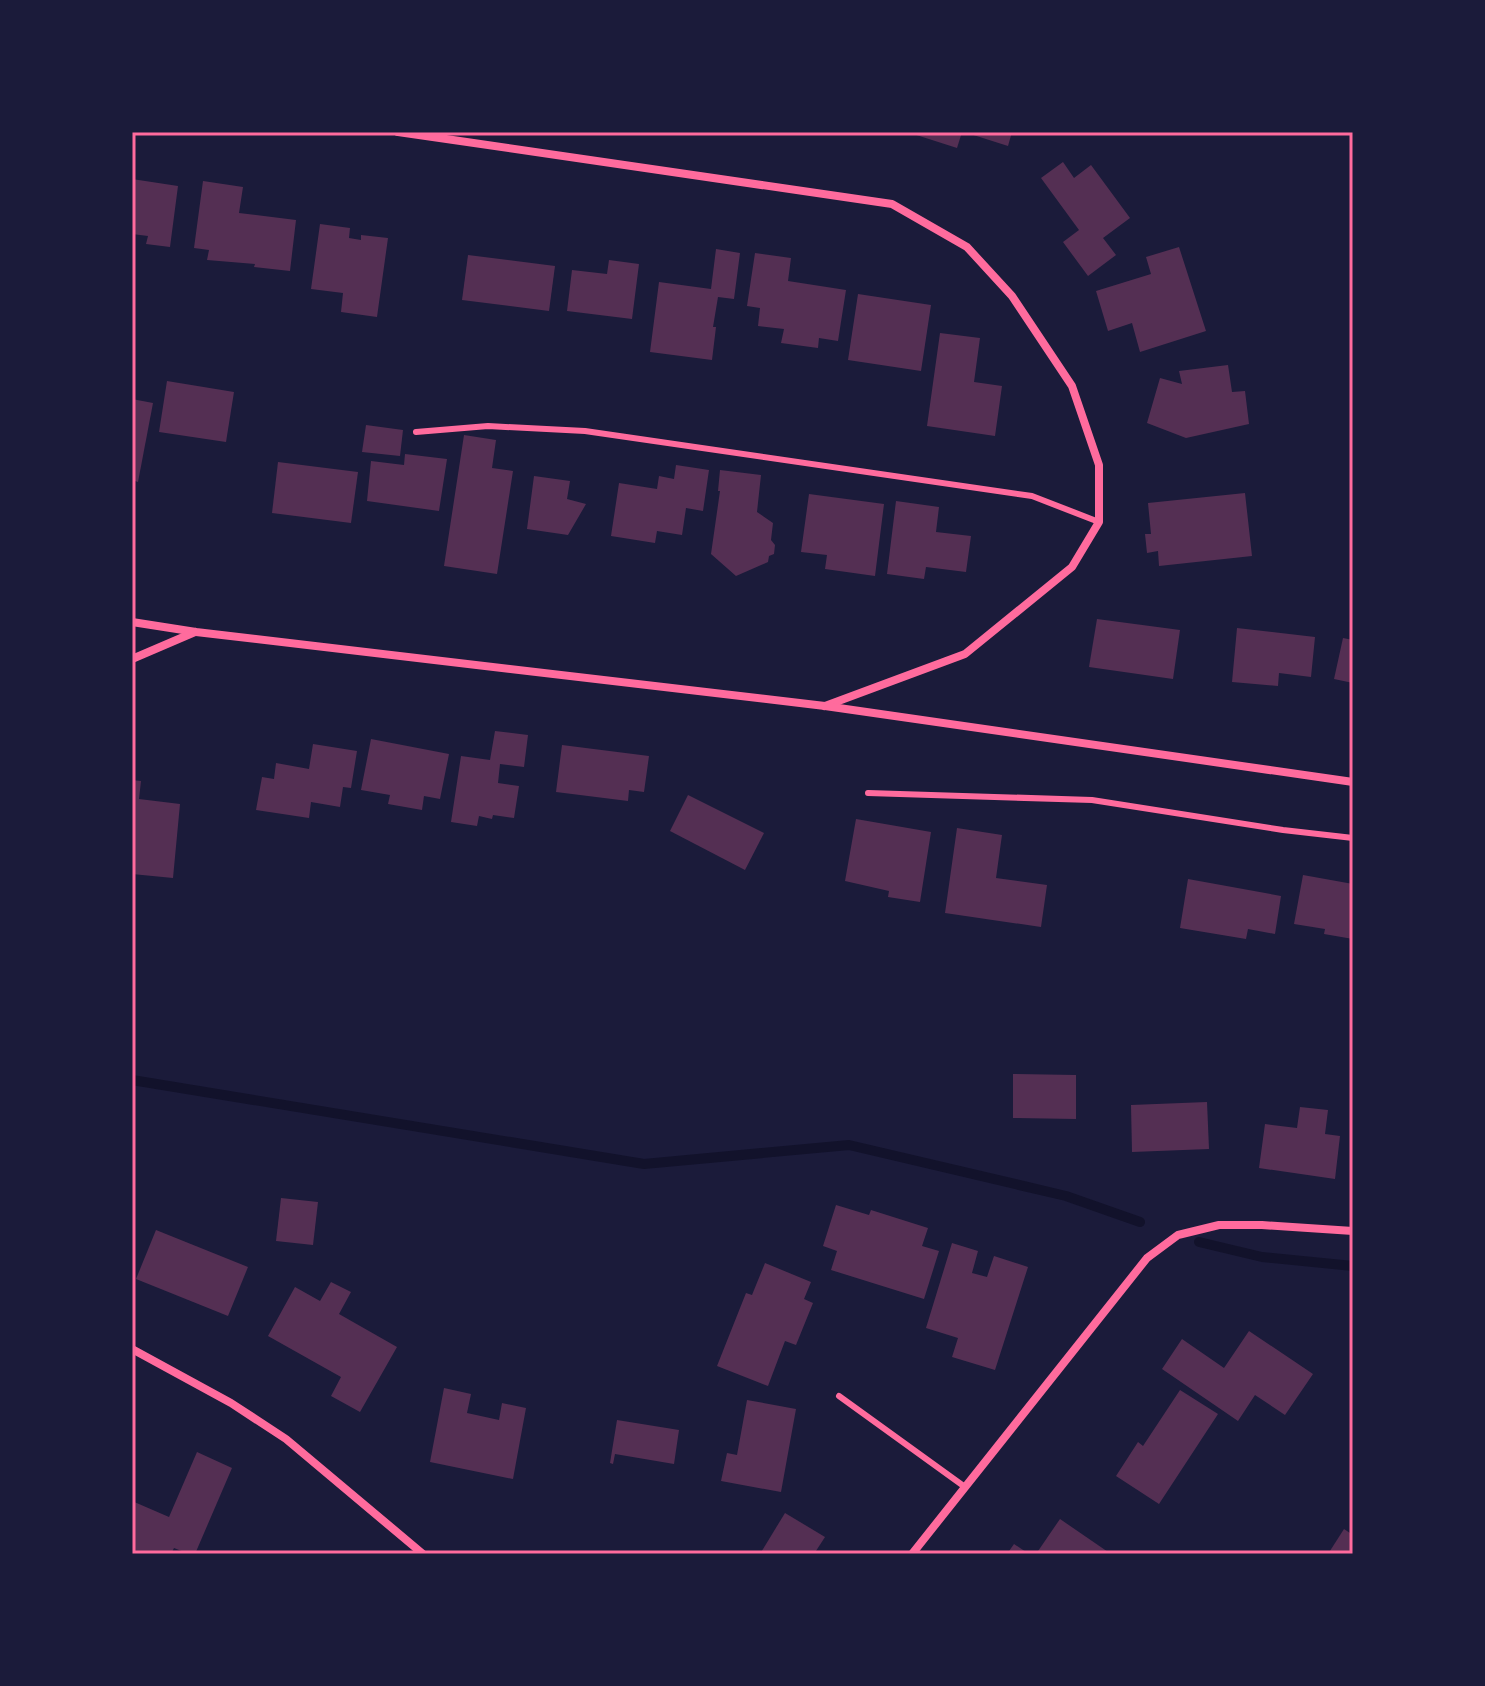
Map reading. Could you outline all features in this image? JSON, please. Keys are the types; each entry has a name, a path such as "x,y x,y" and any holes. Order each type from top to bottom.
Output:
{"street":[{"path":"398,132 892,204 967,247 1012,296 1072,386 1099,465 1099,522 1072,567 965,654 825,706"},
{"path":"132,622 825,706 1353,782"},
{"path":"132,659 196,632"},
{"path":"912,1554 1147,1258 1178,1235 1219,1225 1353,1231"},
{"path":"132,1349 231,1403 286,1439 423,1554"}],"lane":[{"path":"416,432 488,426 585,431 1032,496 1099,522"},
{"path":"868,793 1092,800 1353,838"},
{"path":"839,1396 965,1487"}],"building":[{"path":"907,132 962,132 957,148"},
{"path":"964,132 1012,132 1008,146"},
{"path":"1063,162 1074,178 1091,165 1130,218 1103,238 1116,255 1088,276 1063,242 1079,230 1041,178"},
{"path":"132,179 178,186 170,247 146,244 148,236 132,234"},
{"path":"203,181 243,187 239,213 296,220 290,271 207,260 209,250 194,248"},
{"path":"320,224 350,228 349,238 361,240 361,235 388,238 377,317 341,312 343,293 311,289"},
{"path":"1179,247 1206,331 1140,352 1132,323 1108,331 1096,291 1151,274 1146,257"},
{"path":"716,249 740,253 734,299 718,297 712,360 650,352 659,282 711,289"},
{"path":"755,253 791,258 788,281 846,290 838,341 819,338 818,348 781,343 784,329 758,326 760,308 747,306"},
{"path":"468,255 555,266 549,311 462,300"},
{"path":"609,260 639,264 632,319 567,311 572,270 607,274"},
{"path":"858,294 931,305 921,371 848,360"},
{"path":"940,333 980,338 974,382 1002,386 995,436 927,426"},
{"path":"1228,365 1232,392 1245,391 1249,424 1186,438 1147,423 1160,378 1182,384 1179,371"},
{"path":"167,381 234,392 226,442 159,432"},
{"path":"132,399 153,403 138,482 132,480"},
{"path":"366,425 403,430 400,456 362,452"},
{"path":"464,435 496,440 492,468 513,471 497,574 444,566"},
{"path":"405,454 447,459 439,511 367,501 371,461 404,465"},
{"path":"278,462 358,472 351,523 272,513"},
{"path":"676,465 709,470 703,511 686,508 682,535 657,531 655,543 611,536 619,483 657,489 659,476 674,479"},
{"path":"720,470 761,475 757,512 773,523 771,540 775,545 774,554 769,556 768,562 736,576 711,554"},
{"path":"534,476 570,481 567,499 586,504 568,535 527,529"},
{"path":"1245,493 1252,556 1159,566 1158,551 1147,553 1145,534 1151,534 1148,503"},
{"path":"809,494 884,504 875,576 825,569 827,555 801,552"},
{"path":"896,501 939,507 936,532 971,536 966,572 926,567 924,579 887,574"},
{"path":"1097,619 1180,630 1173,679 1089,667"},
{"path":"1237,628 1315,637 1311,677 1279,673 1278,686 1232,682"},
{"path":"1343,638 1353,640 1353,683 1334,679"},
{"path":"495,731 528,735 524,767 500,764 498,783 519,786 514,818 479,816 477,826 451,822 461,756 490,760"},
{"path":"371,739 449,754 440,799 424,796 422,810 388,804 390,795 361,790"},
{"path":"313,744 357,751 351,788 343,787 340,807 311,802 309,818 256,810 262,777 274,779 276,763 309,769"},
{"path":"562,745 649,756 644,792 629,790 628,801 556,792"},
{"path":"132,780 141,781 139,799 180,804 173,878 132,874"},
{"path":"688,795 764,833 745,870 670,831"},
{"path":"856,819 931,832 920,902 888,897 889,891 845,881"},
{"path":"957,828 1002,835 996,878 1047,885 1041,927 945,913"},
{"path":"1303,875 1353,884 1353,939 1324,934 1325,929 1294,924"},
{"path":"1188,879 1281,896 1275,934 1248,929 1246,939 1180,928"},
{"path":"1013,1074 1076,1075 1076,1119 1013,1118"},
{"path":"1207,1102 1209,1149 1132,1152 1131,1105"},
{"path":"1300,1107 1328,1110 1325,1134 1340,1136 1335,1179 1259,1168 1265,1124 1297,1128"},
{"path":"281,1198 318,1202 313,1245 276,1241"},
{"path":"836,1205 869,1215 871,1210 928,1228 922,1246 939,1251 924,1299 831,1270 837,1251 823,1246"},
{"path":"156,1230 248,1267 228,1316 136,1279"},
{"path":"952,1243 978,1251 972,1273 987,1277 994,1256 1028,1267 995,1370 952,1357 958,1338 926,1328"},
{"path":"765,1263 811,1282 804,1299 813,1303 796,1345 785,1341 768,1386 717,1366 746,1293 752,1295"},
{"path":"331,1282 351,1292 339,1314 397,1347 360,1412 331,1396 341,1377 268,1336 295,1287 320,1301"},
{"path":"1249,1331 1313,1374 1285,1415 1255,1395 1238,1421 1162,1369 1182,1339 1224,1368"},
{"path":"444,1388 471,1394 467,1413 499,1420 502,1403 526,1408 513,1479 430,1462"},
{"path":"1180,1390 1218,1414 1159,1504 1116,1476 1138,1442 1143,1446"},
{"path":"747,1400 796,1409 781,1492 721,1481 727,1453 737,1455"},
{"path":"617,1420 679,1430 674,1464 615,1454 613,1464 610,1463"},
{"path":"197,1452 232,1468 195,1554 174,1548 171,1554 132,1554 132,1501 169,1517"},
{"path":"785,1513 825,1537 814,1554 760,1554"},
{"path":"1060,1519 1111,1554 1036,1554"},
{"path":"1344,1529 1353,1535 1353,1554 1328,1554"},
{"path":"1014,1544 1029,1554 1007,1554"}],"waterway":[{"path":"132,1080 644,1164 849,1145 1066,1196 1140,1222"},
{"path":"1199,1242 1262,1257 1353,1266"}]}
